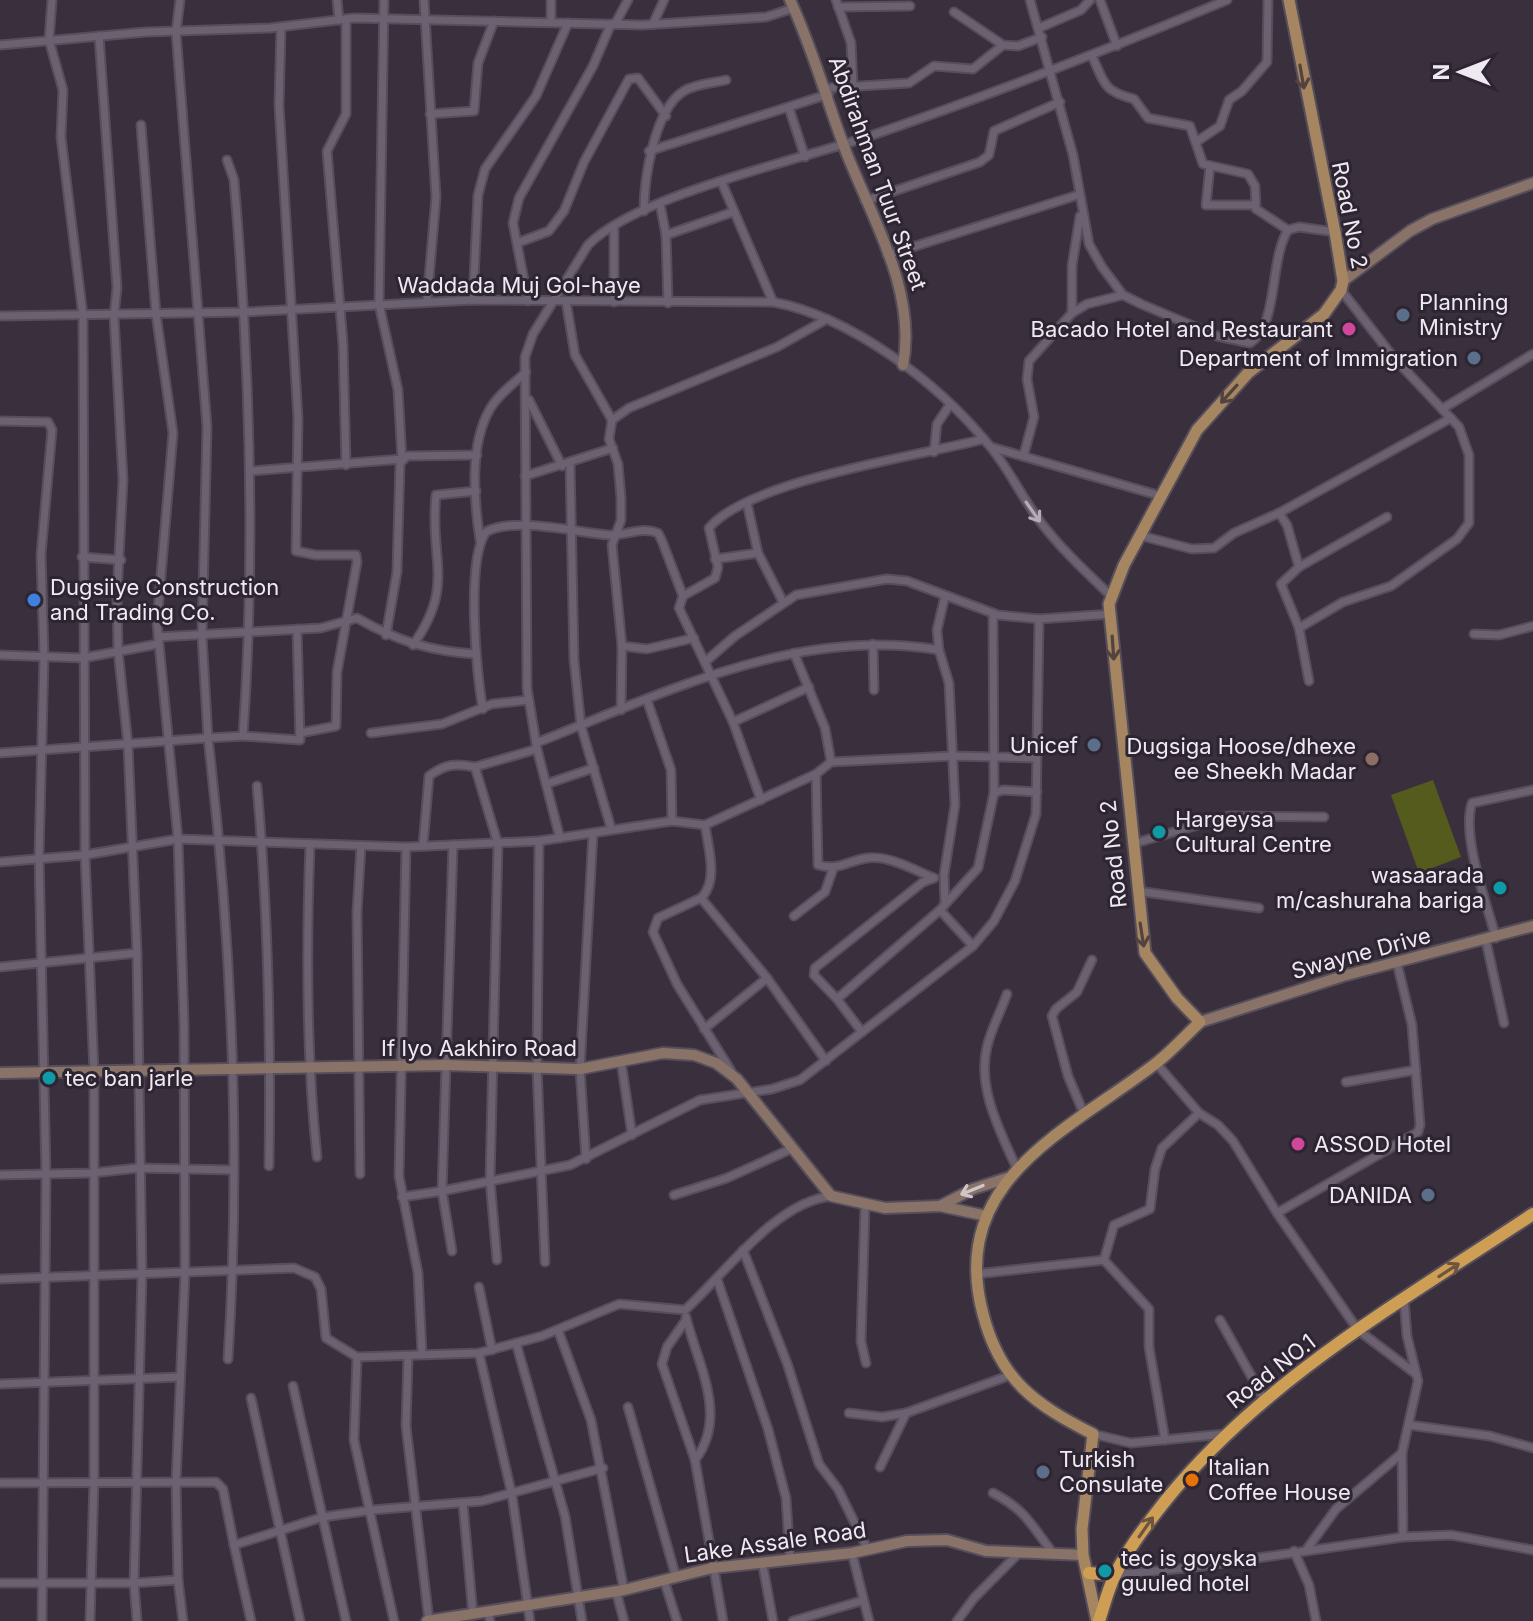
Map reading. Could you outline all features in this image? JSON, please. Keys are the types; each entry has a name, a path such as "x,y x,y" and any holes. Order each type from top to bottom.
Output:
{"highway":[{"name":"Road NO.1","path":"1098,1621 1115,1575 1145,1526 1204,1453 1264,1399 1358,1330 1533,1216"},
{"path":"1089,1573 1115,1575"}],"main road":[{"name":"Road No 2","path":"1200,1022 1177,998 1145,953 1110,595 1197,430 1248,373 1324,314 1342,285 1335,232 1289,0"},
{"path":"1098,1621 1083,1555 1086,1472 1093,1434 1033,1399 1008,1376 991,1344 976,1274 981,1230 1007,1178 1016,1167 1156,1063 1200,1022"}],"street":[{"path":"52,0 49,40 63,90 61,137 83,316 82,557 87,733 83,748 94,1072 94,1481 90,1621"},
{"path":"180,0 176,32 207,427 202,636 208,738 220,839 232,1072 234,1269 228,1359"},
{"path":"337,0 343,20 346,114 327,151 337,307 344,358 346,465"},
{"path":"384,0 379,304 398,390 402,459 399,466 402,504 397,572 386,635"},
{"path":"424,0 436,217 427,302"},
{"path":"551,0 551,22"},
{"path":"528,301 513,217 519,198 628,0"},
{"path":"653,24 664,0"},
{"path":"1030,0 1060,102 1080,212 1089,244 1123,295 1217,336 1250,343 1262,333 1280,246 1288,230"},
{"path":"954,12 1003,45 1018,46 1081,10 1090,0"},
{"path":"1100,0 1117,46"},
{"path":"560,838 536,746 528,700 524,527 527,346 561,301 588,245 614,226 660,204 844,145 1052,71 1227,0"},
{"path":"1196,142 1220,126 1229,100 1267,62 1268,0"},
{"path":"853,85 851,43 837,3 910,6"},
{"path":"0,45 384,18 653,24 766,17 792,4"},
{"name":"Abdirahman Tuur Street","path":"792,4 828,91 844,145 902,296 907,324 903,365"},
{"path":"430,114 474,111 478,63 494,21"},
{"path":"473,300 478,195 485,169 536,96 568,23"},
{"path":"281,27 279,105 294,309 296,551 316,555 356,555 337,672 336,726 300,733"},
{"path":"99,36 116,273 114,316 122,454 118,650 128,745 137,953 136,1071 142,1274 134,1583 137,1621"},
{"path":"649,151 789,108 828,91 853,85 909,83 934,66 973,69 1003,45"},
{"path":"1092,56 1110,92 1134,99 1148,118 1186,124 1195,132 1200,160 1210,166 1248,174 1255,186 1255,205 1259,213 1288,230 1299,227 1335,232"},
{"path":"517,243 549,231 564,211 584,162 629,79 638,78 666,116"},
{"path":"644,211 644,171 649,151 666,116 682,92 726,80"},
{"path":"865,201 980,162 989,155 994,131 1060,102"},
{"path":"789,108 805,157"},
{"path":"141,125 156,314 173,433 158,641 178,839 185,1071 185,1272 176,1482 178,1580 183,1621"},
{"path":"227,160 234,180 245,312 251,471 250,631 243,736"},
{"path":"1210,166 1206,205 1255,205"},
{"path":"722,183 773,302"},
{"path":"1299,628 1343,602 1391,586 1465,530 1470,514 1469,455 1459,427 1394,358 1342,285 1410,231 1432,219 1533,183"},
{"path":"887,255 1078,195"},
{"path":"660,204 666,235 668,303"},
{"path":"666,235 733,212"},
{"path":"1072,313 1072,266 1080,212"},
{"path":"614,226 614,302"},
{"path":"1024,454 1034,417 1027,379 1029,361 1072,313 1087,304 1123,295"},
{"name":"Waddada Muj Gol-haye","path":"0,316 245,312 473,300 773,302 797,306 827,319 903,365 949,406 991,447 1060,547 1110,595"},
{"path":"561,301 575,355 612,420 609,439 621,498 621,520 614,535 614,574 622,646 621,710"},
{"path":"612,420 629,408 777,347 827,319"},
{"path":"1442,409 1533,354"},
{"path":"483,709 475,654 480,540 477,455 491,406 526,372"},
{"path":"528,397 566,465 574,660 581,726 611,828"},
{"path":"934,452 937,424 949,406"},
{"path":"1142,536 1203,551 1279,513 1451,418"},
{"path":"0,421 51,424 41,555 44,657 39,856 46,1175 42,1621"},
{"path":"683,596 715,578 709,528 747,503 782,486 984,439"},
{"path":"991,447 1024,454 1161,496"},
{"path":"525,476 613,448"},
{"path":"251,471 297,470 407,456 477,455"},
{"path":"413,645 430,621 439,587 436,495 476,491"},
{"path":"747,503 758,553 783,602"},
{"path":"1279,513 1287,525 1299,567"},
{"path":"1309,681 1299,628 1281,584 1299,567 1387,517"},
{"path":"480,540 490,529 524,527 614,535 638,530 658,533 683,596 679,608 733,722 761,800"},
{"path":"715,559 758,553"},
{"path":"82,557 121,560"},
{"path":"705,662 735,636 796,595 887,579 907,581 993,614 1039,619 1111,614"},
{"path":"945,596 937,630 939,650 949,683 955,805 944,875 943,907 973,946"},
{"path":"837,999 943,907 978,868 994,793 993,614"},
{"path":"0,655 83,658 158,641 297,629 345,623 357,618 386,635 413,645 475,654"},
{"path":"402,1197 586,1159 700,1100 748,1093 800,1080 973,946 994,921 1015,881 1031,838 1037,792 1039,619"},
{"path":"1474,634 1499,635 1533,626"},
{"path":"0,753 243,736 300,740 297,629"},
{"path":"622,646 647,649 694,638"},
{"path":"423,846 429,776 442,767 457,763 475,767 536,746 710,674 794,653 896,643 939,650"},
{"path":"873,644 874,690"},
{"path":"794,653 825,728 831,762"},
{"path":"733,722 809,687"},
{"path":"371,733 442,724 492,704 528,700"},
{"path":"647,700 671,770 672,821"},
{"path":"0,862 39,856 85,855 178,839 406,847 539,841 672,821 705,825 816,774 831,762 953,756 1035,758"},
{"path":"475,767 498,844 490,1180 497,1260"},
{"path":"546,784 594,768"},
{"path":"816,774 818,865 833,869 869,858 888,860 934,878"},
{"path":"257,786 262,842 270,1070 269,1166"},
{"path":"994,793 1003,790 1037,792"},
{"path":"1504,1023 1469,811 1472,803 1533,790"},
{"path":"1132,844 1229,816 1324,817"},
{"path":"705,825 711,885 701,898 658,918 653,924 677,984 737,1079"},
{"path":"586,1159 580,1069 593,833"},
{"path":"539,841 538,1171 545,1262"},
{"path":"452,1251 442,1191 453,845"},
{"path":"310,846 306,954 308,1070 317,1157"},
{"path":"360,1174 357,912 361,846"},
{"path":"406,847 399,1176 418,1273 422,1353"},
{"path":"794,916 825,892 833,869"},
{"path":"862,1032 837,999 821,986 814,975 815,968 923,882 944,875"},
{"path":"1137,891 1259,908"},
{"path":"701,898 767,978 826,1061"},
{"name":"Swayne Drive","path":"1200,1022 1343,976 1533,926"},
{"path":"0,967 137,953"},
{"path":"1084,1114 1051,1024 1056,1009 1077,992 1092,960"},
{"path":"1277,1213 1345,1171 1413,1137 1420,1125 1412,1025 1397,963"},
{"path":"704,1029 767,978"},
{"path":"1007,994 987,1048 986,1072 994,1118 1016,1167"},
{"name":"If Iyo Aakhiro Road","path":"0,1073 232,1072 445,1065 580,1069 663,1053 694,1055 716,1063 737,1079 831,1196"},
{"path":"621,1061 632,1135"},
{"path":"1156,1063 1199,1113 1218,1125 1233,1141 1277,1213 1358,1330 1416,1374"},
{"path":"1346,1082 1416,1070"},
{"path":"1104,1260 1114,1225 1150,1209 1155,1169 1162,1148 1199,1113"},
{"path":"674,1195 727,1178 791,1149"},
{"path":"0,1175 92,1173 138,1168 233,1170"},
{"path":"940,1206 973,1189 1007,1178"},
{"path":"0,1279 93,1278 294,1268 315,1277 321,1289 326,1338 357,1357 479,1353 558,1330 619,1304 685,1310 743,1250 789,1213 831,1196 865,1206 940,1206 987,1216"},
{"path":"865,1206 861,1341 866,1363"},
{"path":"743,1250 787,1363 819,1464 838,1489 868,1550"},
{"path":"976,1274 1104,1260"},
{"path":"1104,1260 1149,1309 1149,1347 1165,1440"},
{"path":"717,1279 779,1470 786,1498 790,1559"},
{"path":"479,1287 492,1350"},
{"path":"1403,1537 1402,1453 1418,1390 1404,1299"},
{"path":"685,1310 709,1395 711,1415 709,1434 695,1460"},
{"path":"686,1320 667,1347 662,1364 695,1460 723,1621"},
{"path":"1220,1320 1264,1399"},
{"path":"558,1330 591,1420 603,1468 624,1621"},
{"path":"516,1343 556,1482 582,1621"},
{"path":"479,1353 512,1495 530,1621"},
{"path":"357,1357 354,1440 372,1510 394,1621"},
{"path":"408,1357 406,1426 428,1621"},
{"path":"849,1413 882,1417 906,1413 1008,1376"},
{"path":"0,1384 180,1377"},
{"path":"293,1386 346,1621"},
{"path":"251,1398 300,1621"},
{"path":"628,1407 676,1577"},
{"path":"880,1467 906,1413"},
{"path":"1409,1425 1490,1436 1533,1448"},
{"path":"1093,1434 1131,1443 1225,1434"},
{"path":"1307,1549 1336,1509 1402,1453"},
{"path":"234,1545 323,1517 372,1510 463,1504 512,1495 603,1468"},
{"path":"0,1483 137,1481 220,1484 251,1621"},
{"path":"993,1493 1016,1504 1029,1517 1053,1553"},
{"path":"463,1504 473,1615"},
{"path":"1115,1575 1195,1567 1403,1537 1451,1535 1533,1550"},
{"name":"Lake Assale Road","path":"428,1621 473,1615 489,1617 527,1605 620,1590 712,1568 852,1553 907,1541 947,1540 986,1551 1083,1555"},
{"path":"957,1621 974,1598 1021,1551"},
{"path":"1294,1551 1309,1585 1316,1621"},
{"path":"852,1553 861,1601 869,1621"},
{"path":"762,1561 773,1621"},
{"path":"0,1583 91,1584 178,1580"},
{"path":"664,1580 677,1621"},
{"path":"793,1621 861,1601"}],"green space":[{"path":"1433,780 1461,857 1419,873 1391,795"}],"place":[{"name":"Planning Ministry","path":"1403,315"},
{"name":"Bacado Hotel and Restaurant","path":"1349,329"},
{"name":"Department of Immigration","path":"1474,358"},
{"name":"Dugsiiye Construction and Trading Co.","path":"34,600"},
{"name":"Unicef","path":"1094,745"},
{"name":"Dugsiga Hoose/dhexe ee Sheekh Madar","path":"1372,759"},
{"name":"Hargeysa Cultural Centre","path":"1159,832"},
{"name":"wasaarada m/cashuraha bariga","path":"1500,888"},
{"name":"tec ban jarle","path":"49,1078"},
{"name":"ASSOD Hotel","path":"1298,1144"},
{"name":"DANIDA","path":"1428,1195"},
{"name":"Turkish Consulate","path":"1043,1472"},
{"name":"Italian Coffee House","path":"1192,1480"},
{"name":"tec is goyska guuled hotel","path":"1105,1571"}]}
